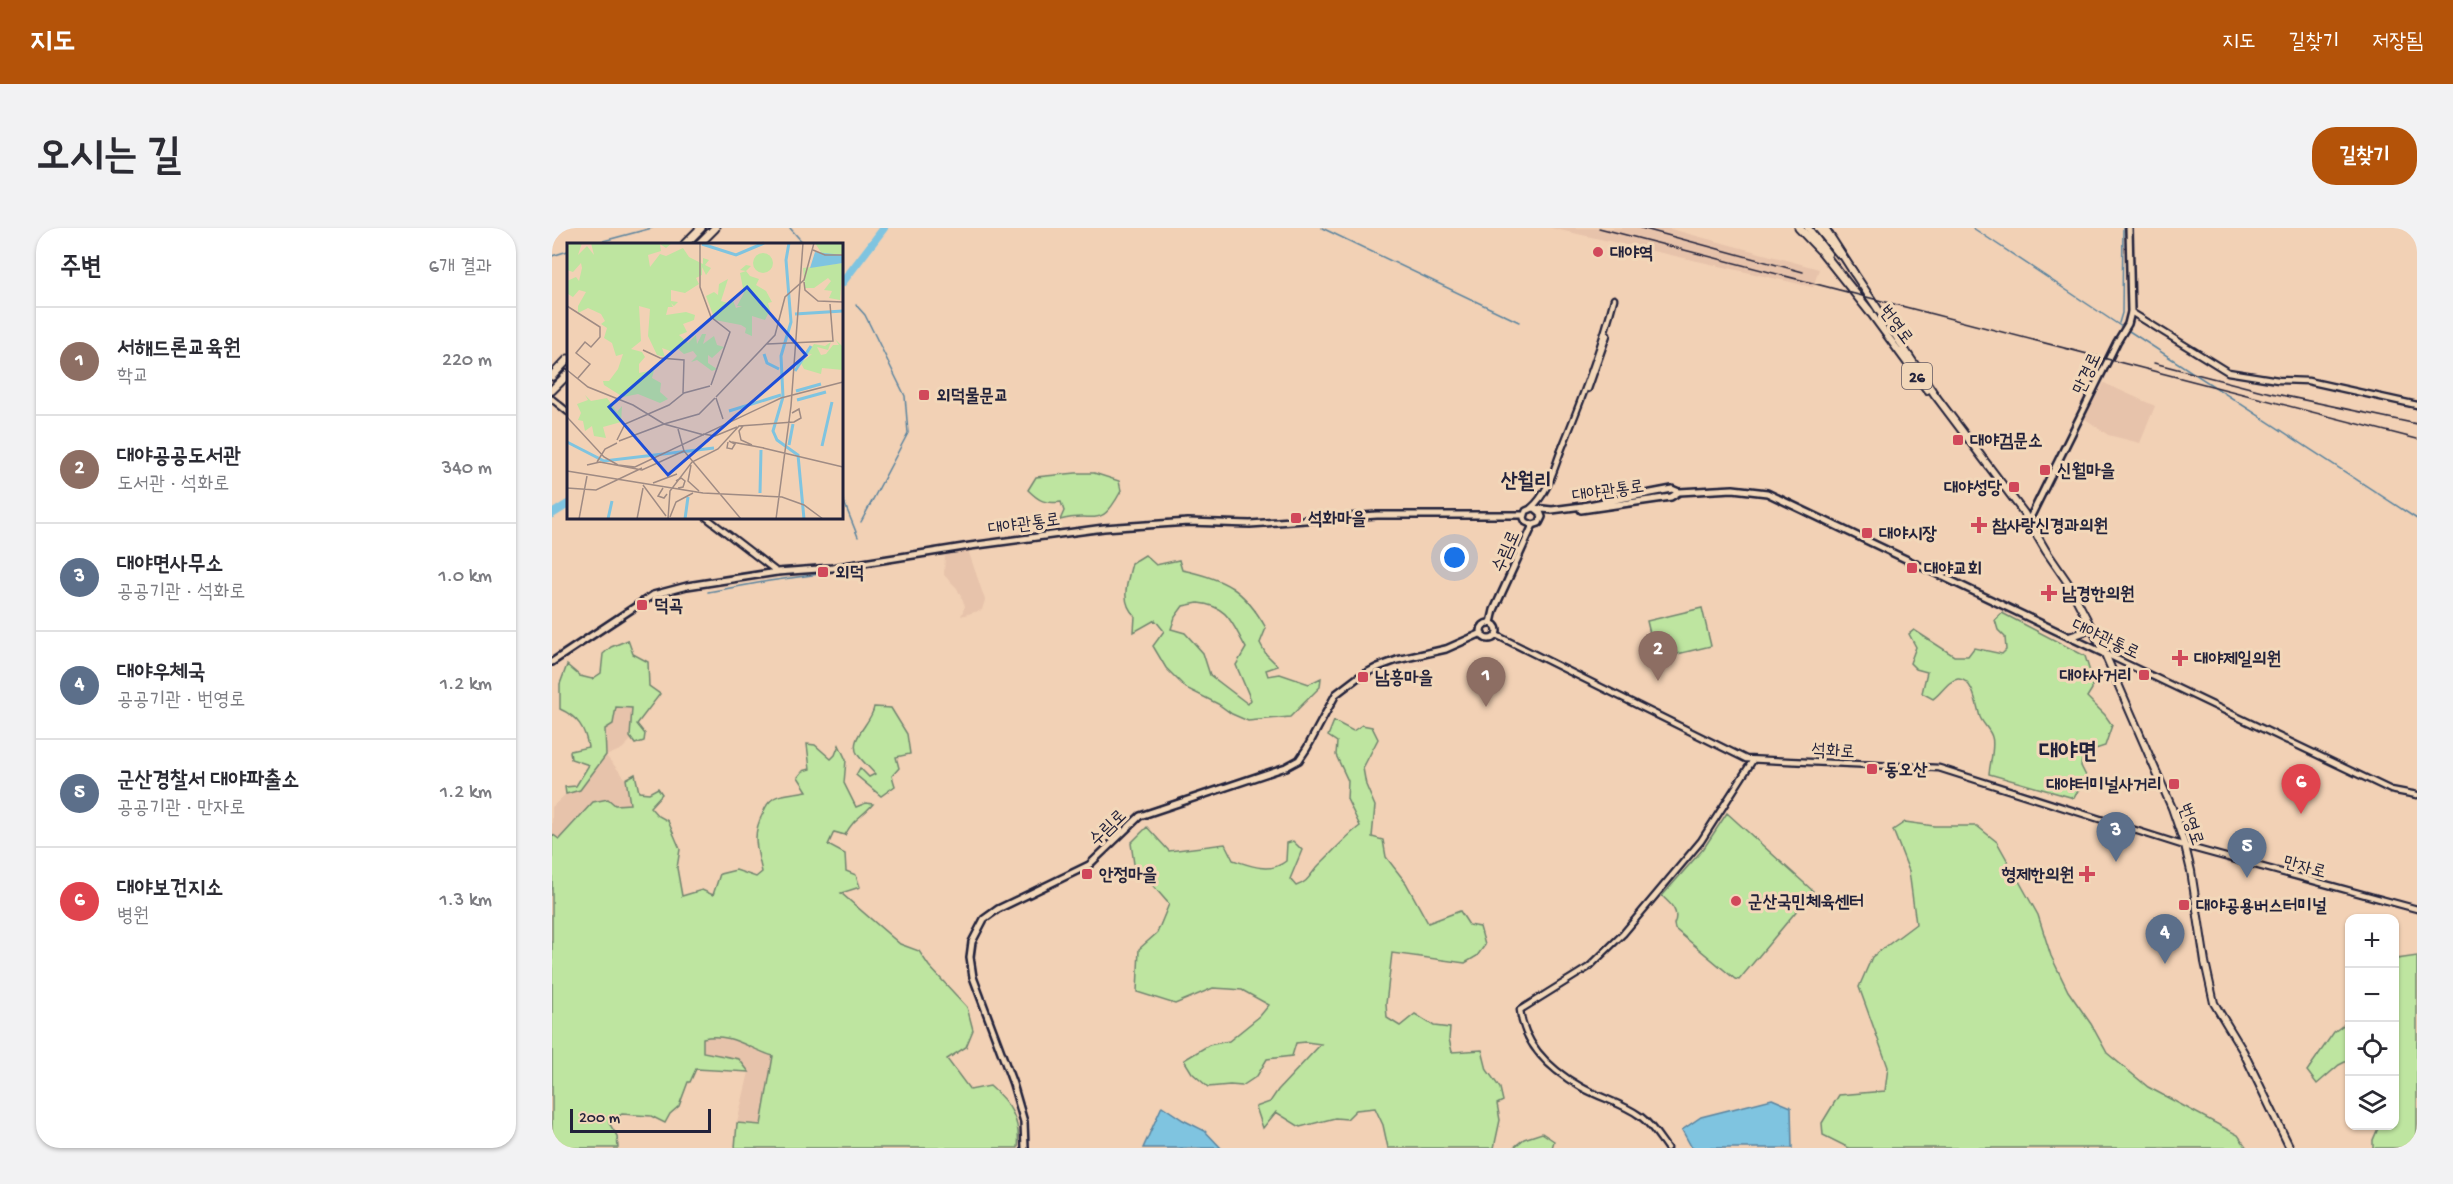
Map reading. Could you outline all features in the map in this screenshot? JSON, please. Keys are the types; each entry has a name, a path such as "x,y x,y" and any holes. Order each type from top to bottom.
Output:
{"highway":[{"path":"686,243 701,228"},
{"path":"700,243 715,228"},
{"path":"1799,228 1817,246 1870,312"},
{"path":"552,376 567,360"},
{"path":"552,390 567,375"}],"main road":[{"name":"번영로","path":"1808,228 2028,522"},
{"name":"번영로","path":"1818,228 1854,273 1935,395 2017,504 2068,583 2105,654 2172,808 2185,846 2214,1003 2242,1051 2290,1148"},
{"path":"1825,228 1854,273"},
{"name":"만경로","path":"2028,522 2128,324 2131,312 2129,228"},
{"name":"대야관통로","path":"1535,508 1552,510 1672,489 1679,492"},
{"name":"대야관통로","path":"1541,520 1553,513 1671,496 1679,492 1733,489 1767,493 2105,654"},
{"path":"1535,508 1540,512 1541,520 1533,525 1526,522 1524,515 1535,508"},
{"name":"대야관통로","path":"552,662 653,595 687,586 777,572 832,568 1104,528 1188,522 1250,524 1377,515 1524,515"},
{"name":"수림로","path":"1025,1148 1024,1122 1013,1084 973,978 970,957 972,942 984,919 993,912 1089,865 1140,816 1286,767 1299,760 1336,694 1364,674 1397,660 1446,650 1482,633 1483,626 1491,623 1494,610 1533,525"},
{"path":"2069,637 2084,632 2088,621"},
{"path":"1482,633 1488,639 1496,635 1496,626 1491,623"}],"street":[{"path":"1535,508 1542,497 1578,409 1615,299 1598,364 1535,508"},
{"path":"2131,312 2228,372 2278,380 2308,381 2417,405"},
{"path":"552,399 567,411"},
{"path":"707,519 777,572"},
{"name":"석화로","path":"1496,635 1727,750 1753,760 1932,766 2185,846"},
{"name":"대야관통로","path":"2105,654 2391,790 2417,795"},
{"path":"1667,1148 1641,1117 1600,1094 1581,1087 1547,1063 1526,1035 1520,1010 1589,967 1623,934 1701,841 1753,760"},
{"name":"만자로","path":"2185,846 2417,909"}],"shaded area":[{"path":"1551,228 1667,228 1819,269 1813,287"},
{"path":"2104,383 2155,406 2140,443 2108,435 2084,418"},
{"path":"968,550 985,600 982,610 961,616 965,606 957,588 944,575 945,554"},
{"path":"616,707 632,708 632,739 622,749 606,756 626,779 630,804 615,805 580,814 559,839 552,834 552,807 566,794 580,790 606,755 605,729 613,724"},
{"path":"703,1037 740,1040 759,1052 773,1056 761,1126 737,1123 749,1072 739,1059 703,1052"}],"green space":[{"path":"1094,473 1119,481 1121,491 1114,504 1102,516 1060,520 1064,511 1061,502 1043,501 1028,490 1036,477"},
{"path":"1145,555 1156,565 1179,560 1182,570 1210,577 1232,588 1250,604 1266,628 1260,643 1266,654 1278,666 1266,670 1268,676 1280,674 1309,684 1321,678 1320,687 1290,717 1248,721 1186,688 1166,668 1153,646 1164,631 1155,620 1134,632 1135,616 1127,604 1126,597 1132,563","holes":["1198,603 1223,612 1233,624 1246,648 1236,665 1251,700 1248,704 1210,675 1203,653 1185,633 1171,629 1175,617 1183,606"]},
{"path":"1702,608 1711,646 1656,659 1647,621"},
{"path":"2002,613 2085,656 2091,675 2092,689 2087,697 2112,725 2105,746 2083,753 2081,766 2086,776 2074,798 1989,774 1993,741 1980,717 1971,688 1963,680 1954,680 1933,699 1922,693 1927,672 1916,669 1910,663 1916,647 1909,634 1914,630 1954,656 1968,656 1974,648 2002,654 2006,650 2005,637 1998,630 1995,620"},
{"path":"628,640 633,654 648,662 649,686 660,694 637,724 645,734 644,741 635,744 630,737 632,708 616,707 613,724 605,729 606,755 580,790 566,794 565,787 576,786 589,765 571,759 570,751 588,747 587,740 576,720 560,709 560,684 567,665 580,676 592,679 601,673 603,654 611,647"},
{"path":"874,707 891,708 907,734 910,754 896,757 899,768 892,776 895,786 881,796 856,775 860,768 869,777 875,774 855,749 858,737"},
{"path":"1334,721 1353,731 1362,725 1372,727 1378,739 1363,768 1366,785 1375,806 1372,837 1383,840 1386,857 1406,883 1428,923 1460,911 1469,925 1480,927 1485,945 1477,956 1465,963 1392,953 1386,1004 1387,1018 1400,1026 1415,1014 1434,1026 1450,1028 1449,1039 1452,1052 1482,1050 1487,1070 1500,1088 1503,1101 1497,1104 1500,1120 1494,1148 1388,1148 1383,1125 1375,1108 1356,1110 1347,1119 1335,1118 1300,1127 1276,1112 1263,1128 1256,1107 1270,1102 1278,1090 1321,1044 1296,1043 1292,1056 1267,1059 1257,1076 1242,1086 1208,1087 1192,1073 1184,1060 1209,1045 1229,1041 1260,1016 1269,1005 1242,990 1213,988 1175,1004 1137,992 1139,949 1157,933 1169,904 1134,864 1131,843 1147,827 1169,851 1225,844 1233,860 1267,868 1286,861 1287,843 1293,841 1302,850 1290,879 1296,886 1304,882 1360,826 1347,799 1348,781 1336,755 1337,742 1328,736"},
{"path":"807,744 815,745 831,759 839,745 846,760 844,783 856,807 866,803 873,804 854,822 845,835 834,832 828,845 845,854 846,871 856,875 860,887 841,893 900,944 919,951 929,966 967,1007 973,1030 966,1047 947,1059 970,1090 990,1086 1003,1099 1016,1121 1018,1148 735,1148 737,1123 761,1125 773,1056 731,1039 713,1037 703,1038 703,1052 739,1059 749,1072 696,1069 688,1082 679,1106 670,1114 665,1123 651,1116 622,1114 609,1123 617,1136 618,1148 552,1148 552,834 559,839 593,802 608,799 615,805 630,804 626,779 635,774 639,792 649,793 658,788 662,794 650,807 657,815 668,821 680,849 677,868 682,896 702,890 713,895 720,874 736,870 756,877 762,872 756,842 759,821 767,804 774,798 807,791 798,777 803,771 810,769"},
{"name":"군산국민체육센터","path":"1727,813 1813,891 1739,980 1675,929 1675,912 1662,896 1704,848"},
{"path":"1905,822 1934,826 1977,826 1997,842 2038,915 2051,956 2068,991 2091,1024 2107,1053 2148,1087 2238,1135 2247,1148 1849,1148 1823,1135 1822,1123 1839,1095 1885,1091 1888,1067 1859,987 1872,957 1916,924 1909,871 1893,830"},
{"path":"2417,956 2417,1148 2373,1148 2373,1140 2377,1130 2399,1130 2399,959"},
{"path":"2345,1024 2345,1062 2317,1084 2307,1071 2334,1032"},
{"path":"1542,1133 1554,1141 1552,1148 1513,1148 1524,1139"}],"water":[{"path":"1772,1099 1791,1107 1792,1148 1692,1148 1682,1130 1701,1117"},
{"path":"1162,1106 1205,1131 1221,1148 1143,1148"}],"waterway":[{"path":"596,243 652,228"},
{"path":"790,228 803,243"},
{"path":"843,282 884,228"},
{"path":"1322,228 1519,322"},
{"path":"1973,228 2122,327"},
{"path":"2119,323 2122,313 2123,228"},
{"path":"552,256 567,251"},
{"path":"856,305 865,315 905,396 908,433 861,522"},
{"path":"2126,329 2417,519"},
{"path":"843,500 858,537"},
{"path":"552,514 567,505"},
{"path":"708,592 863,568"}],"railway":[{"path":"1599,228 2417,439"},
{"path":"1641,228 1803,272"},
{"path":"2154,363 2262,391 2417,424"}],"place":[{"name":"대야역","path":"1598,252"},
{"name":"외덕물문교","path":"924,395"},
{"name":"대야검문소","path":"1958,440"},
{"name":"신월마을","path":"2045,470"},
{"name":"대야성당","path":"2014,487"},
{"name":"석화마을","path":"1296,518"},
{"name":"참사랑신경과의원","path":"1979,525"},
{"name":"대야시장","path":"1867,533"},
{"name":"대야교회","path":"1912,568"},
{"name":"외덕","path":"823,572"},
{"name":"남경한의원","path":"2049,593"},
{"name":"덕곡","path":"642,605"},
{"name":"대야제일의원","path":"2180,658"},
{"name":"대야사거리","path":"2144,675"},
{"name":"남흥마을","path":"1363,677"},
{"name":"대야공공도서관","path":"1658,681"},
{"name":"서해드론교육원","path":"1486,707"},
{"name":"동오산","path":"1872,769"},
{"name":"대야터미널사거리","path":"2174,784"},
{"name":"대야보건지소","path":"2301,814"},
{"name":"대야면사무소","path":"2116,862"},
{"name":"안정마을","path":"1087,874"},
{"name":"형제한의원","path":"2087,874"},
{"name":"군산경찰서 대야파출소","path":"2247,878"},
{"name":"군산국민체육센터","path":"1736,901"},
{"name":"대야공용버스터미널","path":"2184,905"},
{"name":"대야우체국","path":"2165,964"}],"district":[{"name":"산월리","path":"1526,480"},
{"name":"대야면","path":"2068,750"}]}
